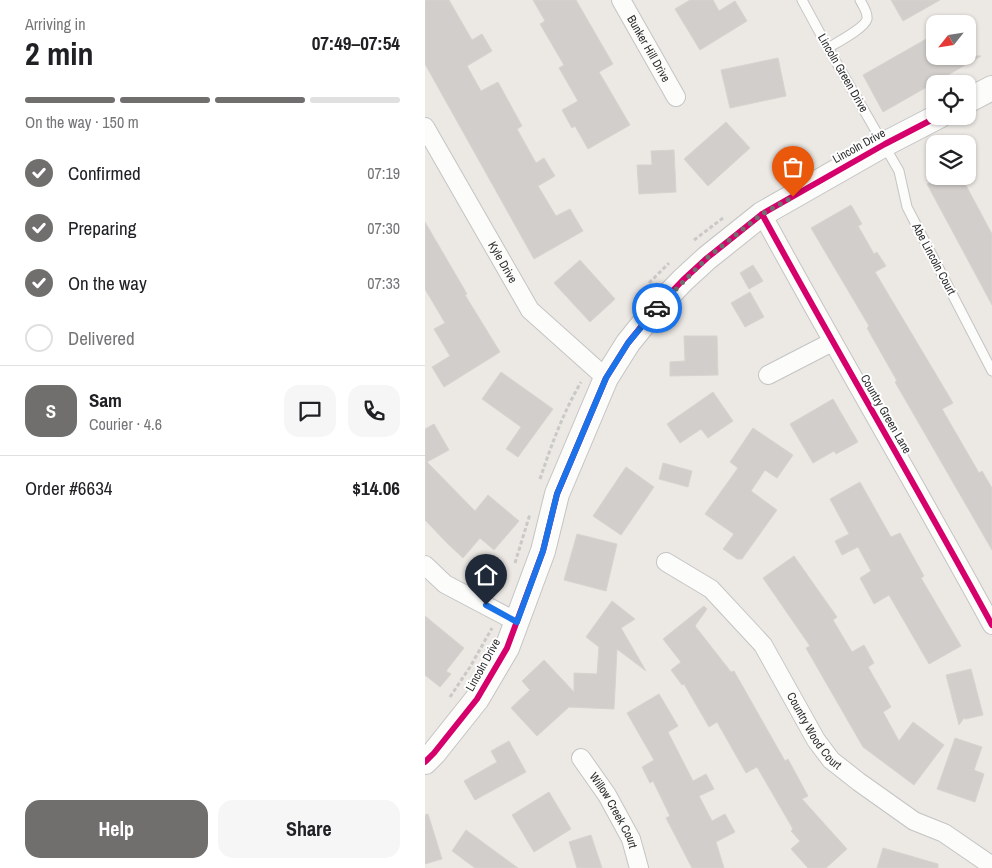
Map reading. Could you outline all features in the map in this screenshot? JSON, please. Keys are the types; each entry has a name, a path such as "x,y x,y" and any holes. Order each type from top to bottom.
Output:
{"street":[{"name":"Bunker Hill Drive","path":"621,0 676,97"},
{"path":"976,96 992,88"},
{"name":"Lincoln Drive","path":"425,762 477,699 507,648 543,551 557,494 595,378 657,308 707,258 762,214 926,123"},
{"name":"Kyle Drive","path":"425,127 530,310 595,378"},
{"name":"Country Green Lane","path":"762,214 992,625"},
{"path":"768,375 832,342"},
{"name":"Country Wood Court","path":"666,562 711,589 763,645 816,740 831,760 914,821 944,833 992,866"},
{"path":"425,565 445,584 517,622"},
{"name":"Willow Creek Court","path":"581,758 607,795 631,839 639,868"}],"lane":[{"name":"Lincoln Green Drive","path":"802,0 885,144"},
{"path":"828,48 864,25 867,18 866,10 860,0"},
{"name":"Abe Lincoln Court","path":"885,144 899,171 907,207 992,370"}],"path":[{"path":"537,487 552,442 570,400 595,378"},
{"path":"514,568 531,511"},
{"path":"450,697 492,628"}],"building":[{"path":"425,0 449,0 472,40 482,34 492,51 467,66 481,91 498,82 522,126 517,129 536,163 544,158 555,176 538,186 556,216 570,209 583,231 534,259 425,64"},
{"path":"533,0 576,0 613,64 599,72 630,125 588,149 575,126 572,128 562,110 578,101 559,68 564,65 540,24 545,21"},
{"path":"690,0 713,0 719,11 735,1 747,21 700,50 675,9"},
{"path":"891,0 940,0 903,21"},
{"path":"926,39 926,65 965,65 948,75 926,75 926,87 883,112 863,75"},
{"path":"778,58 786,96 730,108 721,70"},
{"path":"726,122 750,148 708,186 684,159"},
{"path":"674,150 676,192 639,194 637,165 652,165 651,151"},
{"path":"928,185 966,185 992,234 992,305"},
{"path":"851,205 862,224 858,226 874,254 877,252 886,266 875,272 953,403 942,409 979,473 982,471 992,488 992,550 895,382 897,381 867,328 869,326 811,228"},
{"path":"425,222 467,294 465,295 500,352 444,387 432,367 450,356 434,329 445,323 425,289"},
{"path":"580,260 615,299 590,322 554,283"},
{"path":"753,265 763,281 749,289 740,273"},
{"path":"750,292 764,317 745,327 731,303"},
{"path":"684,336 717,336 718,375 670,376 670,362 685,361"},
{"path":"501,372 553,409 518,457 506,449 521,427 482,399"},
{"path":"713,392 733,421 708,438 701,429 680,443 667,424"},
{"path":"833,399 858,442 836,454 834,451 813,463 790,424"},
{"path":"434,424 449,450 427,462 475,511 488,495 519,521 494,550 480,538 463,558 425,520 425,429"},
{"path":"753,428 793,455 777,478 765,470 751,491 777,510 742,559 737,559 723,549 734,534 705,514 738,468 730,462"},
{"path":"663,463 692,471 688,487 659,479"},
{"path":"626,467 654,487 621,535 593,516"},
{"path":"860,482 891,537 900,533 924,576 921,578 961,646 929,664 889,595 874,604 860,578 871,571 858,547 842,555 835,541 849,534 830,499"},
{"path":"577,534 617,544 606,591 564,580"},
{"path":"794,556 837,617 833,620 852,652 864,645 874,663 868,667 891,707 883,712 899,741 913,722 944,745 914,785 863,747 806,648 810,646 763,578"},
{"path":"612,601 635,619 621,628 646,671 617,649 614,709 569,707 537,736 511,708 530,690 522,681 544,660 574,692 574,673 597,674 599,647 586,637"},
{"path":"704,606 707,609 695,626 731,672 734,671 785,761 788,759 808,796 802,799 847,849 826,868 808,868 791,849 800,841 791,831 793,829 757,767 746,773 717,722 709,727 684,684 682,685 671,670 681,662 663,639"},
{"path":"425,616 464,648 446,671 451,674 440,687 425,675"},
{"path":"971,669 983,715 964,718 959,725 946,675"},
{"path":"659,694 678,726 668,732 693,781 706,774 714,789 699,796 712,821 725,814 735,832 716,842 724,868 692,868 666,818 670,816 653,781 650,783 642,767 654,760 627,713"},
{"path":"955,738 982,747 974,770 984,774 975,802 937,789"},
{"path":"509,741 526,772 475,800 464,781 497,762 491,751"},
{"path":"549,792 571,829 534,852 512,815"},
{"path":"428,814 442,859 425,864 425,815"},
{"path":"466,830 518,868 475,868 452,851"},
{"path":"591,835 602,868 577,868 569,842"},
{"path":"883,848 938,864 938,868 877,868"}],"cycle path":[{"path":"425,762 477,699 507,648 543,551 557,494 606,378 628,343 657,307 683,280 762,214 926,123"},
{"path":"762,214 992,625"}],"way so far":[{"path":"657,308 707,258 762,214 793,197"}],"route":[{"path":"486,605 517,622 543,551 557,494 606,378 628,343 657,308"}]}
